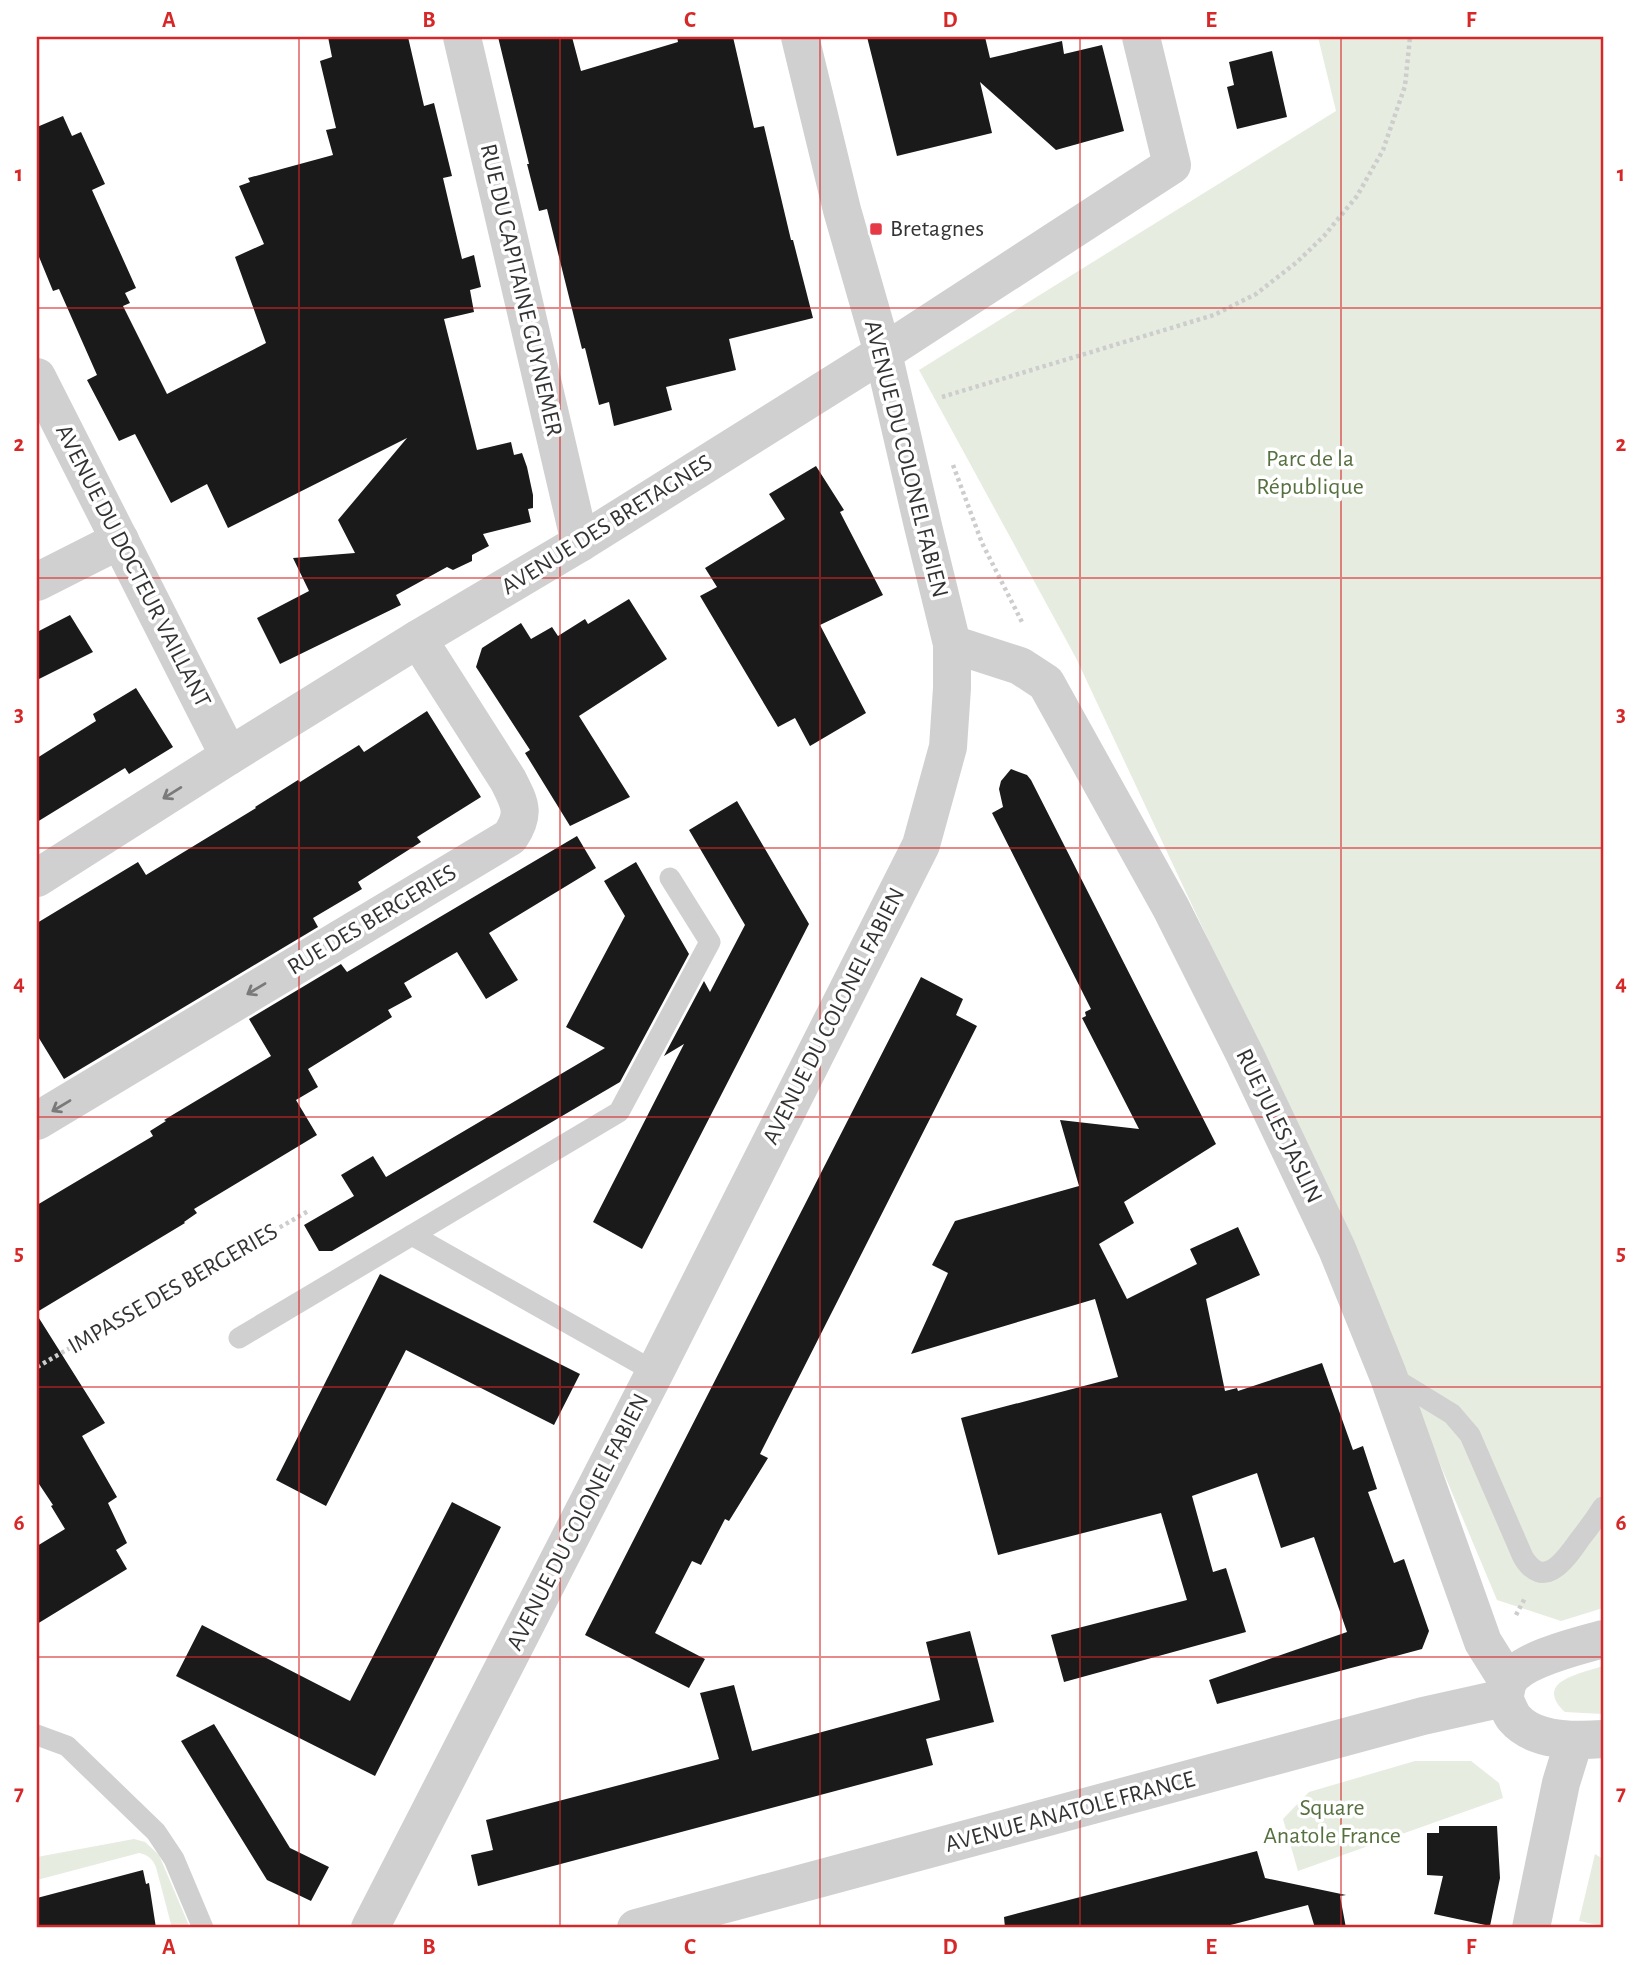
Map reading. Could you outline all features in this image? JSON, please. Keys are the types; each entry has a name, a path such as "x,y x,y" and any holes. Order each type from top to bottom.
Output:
{"street":[{"name":"RUE DU CAPITAINE GUYNEMER","path":"462,37 580,543"},
{"name":"AVENUE DU COLONEL FABIEN","path":"370,1928 921,845 948,747 952,644 883,353 842,210 800,37"},
{"name":"AVENUE DES BRETAGNES","path":"37,878 229,756 580,543 883,353 1172,165 1141,37"},
{"name":"AVENUE DU DOCTEUR VAILLANT","path":"37,377 229,756"},
{"path":"37,582 120,540"},
{"name":"RUE DES BERGERIES","path":"37,1121 510,837 520,822 519,801 418,639"},
{"name":"RUE JULES JASLIN","path":"952,644 1020,666 1046,683 1171,908 1245,1055 1337,1249 1388,1374 1483,1642 1506,1690 1514,1718 1536,1734 1589,1740"},
{"path":"1506,1690 1516,1673 1525,1666 1603,1639"},
{"name":"AVENUE ANATOLE FRANCE","path":"636,1928 1423,1716 1506,1690"},
{"path":"1531,1928 1561,1783 1589,1740"}],"lane":[{"path":"239,1338 619,1112 710,942 670,878"},
{"path":"412,1235 655,1372"},
{"path":"1388,1374 1452,1414 1471,1435 1523,1558 1538,1572 1551,1571 1563,1563 1603,1507"},
{"path":"37,1735 66,1746 156,1832 174,1858 203,1928"}],"path":[{"path":"942,397 1214,315 1256,294 1324,236 1357,196 1382,150 1405,86 1410,37"},
{"path":"950,456 982,543 1022,620 1046,683"},
{"name":"IMPASSE DES BERGERIES","path":"37,1367 310,1210"}],"green space":[{"name":"Parc de la République","path":"1318,37 1603,37 1603,1608 1561,1621 1497,1600 1321,1180 1076,658 919,370 1336,111"},
{"path":"1603,1666 1603,1714 1565,1712 1554,1693 1557,1686 1572,1676"},
{"name":"Square Anatole France","path":"1415,1761 1471,1761 1499,1783 1503,1798 1298,1871 1283,1819 1309,1792"},
{"path":"134,1839 145,1842 159,1855 190,1928 172,1928 156,1867 151,1859 139,1853 37,1880 37,1857"},
{"path":"1595,1854 1603,1859 1603,1926 1579,1921"}],"building":[{"path":"328,37 408,37 424,106 434,103 452,176 443,178 462,259 474,255 481,287 470,290 474,312 444,319 477,450 511,442 514,455 522,453 533,495 533,508 528,509 531,522 483,534 489,546 472,555 472,561 453,570 447,567 396,595 401,605 280,664 257,618 309,591 293,558 355,553 338,520 407,438 228,528 207,484 171,503 135,434 119,441 87,380 97,375 59,289 53,291 37,252 37,127 63,116 72,136 81,132 105,184 92,190 136,288 125,293 130,303 123,306 167,394 266,343 235,257 264,244 239,186 250,182 248,178 333,155 326,130 336,128 320,61 332,57"},
{"path":"498,37 572,37 581,71 678,42 677,37 733,37 754,128 764,126 813,318 729,339 736,370 666,387 672,410 614,426 609,402 599,405 547,209 539,211"},
{"path":"867,37 985,37 990,58 1062,41 1064,54 1102,45 1124,131 1056,150 980,82 992,133 897,156"},
{"path":"1272,51 1287,117 1237,129 1227,87 1234,85 1229,62"},
{"path":"816,466 844,510 840,512 883,595 820,625 866,713 810,746 795,718 778,727 700,596 717,587 705,568 785,519 769,494"},
{"path":"629,599 667,659 579,716 630,797 570,826 525,753 530,750 476,667 482,648 521,623 531,639 552,627 558,636 585,619 588,624"},
{"path":"70,615 93,652 37,680 37,632"},
{"path":"136,688 173,747 129,774 125,768 37,822 37,758 96,721 93,714"},
{"path":"427,711 481,797 417,837 421,842 358,882 362,889 313,918 318,927 64,1079 37,1035 37,923 138,862 146,875 298,780 300,782 359,745 364,752"},
{"path":"1011,769 1027,775 1031,780 1216,1144 1124,1202 1134,1223 1099,1244 1127,1299 1197,1264 1190,1249 1238,1227 1260,1275 1206,1299 1225,1391 1237,1388 1238,1391 1322,1363 1353,1450 1363,1446 1377,1489 1368,1492 1394,1563 1404,1559 1429,1631 1422,1649 1217,1704 1209,1680 1347,1632 1314,1537 1281,1548 1257,1473 1192,1496 1213,1572 1226,1568 1246,1632 1064,1682 1051,1635 1187,1600 1161,1513 998,1555 961,1418 1118,1377 1095,1299 911,1354 948,1273 932,1265 955,1221 1079,1186 1060,1120 1139,1129 1082,1018 1086,1016 1085,1012 1091,1009 992,813 1003,807 999,789 1001,781"},
{"path":"737,801 809,924 642,1249 593,1222 684,1044 664,1056 704,981 710,992 745,925 689,830"},
{"path":"577,836 596,868 489,933 518,980 486,999 457,952 404,983 412,997 388,1010 392,1017 308,1069 318,1087 296,1100 317,1135 194,1209 197,1213 185,1223 37,1312 37,1205 153,1136 150,1131 166,1121 164,1120 271,1056 249,1019 341,964 347,972"},
{"path":"636,862 689,954 620,1082 332,1251 319,1251 304,1225 354,1196 341,1175 373,1156 386,1177 605,1048 566,1027 625,916 604,881"},
{"path":"921,977 963,999 956,1015 977,1026 760,1454 768,1458 729,1521 725,1519 701,1565 692,1561 655,1633 705,1659 689,1688 585,1635"},
{"path":"380,1274 580,1374 554,1425 406,1350 326,1506 276,1480"},
{"path":"37,1315 105,1423 82,1436 117,1497 108,1503 127,1543 116,1550 127,1569 37,1624 37,1546 65,1529 37,1481"},
{"path":"452,1502 501,1527 375,1776 176,1676 202,1625 350,1701"},
{"path":"970,1631 994,1722 926,1739 933,1765 478,1886 471,1855 493,1850 486,1820 719,1759 700,1693 734,1685 752,1751 940,1700 926,1642"},
{"path":"214,1724 290,1848 329,1867 311,1901 267,1880 181,1741"},
{"path":"1439,1826 1497,1826 1500,1878 1490,1926 1434,1914 1443,1876 1427,1875 1427,1833 1439,1833"},
{"path":"1257,1851 1265,1878 1346,1895 1340,1896 1346,1928 1315,1928 1308,1905 1219,1928 1005,1928 1004,1917"},
{"path":"143,1870 146,1884 149,1883 156,1928 37,1928 37,1898"}],"place":[{"name":"Bretagnes","path":"876,229"}]}
